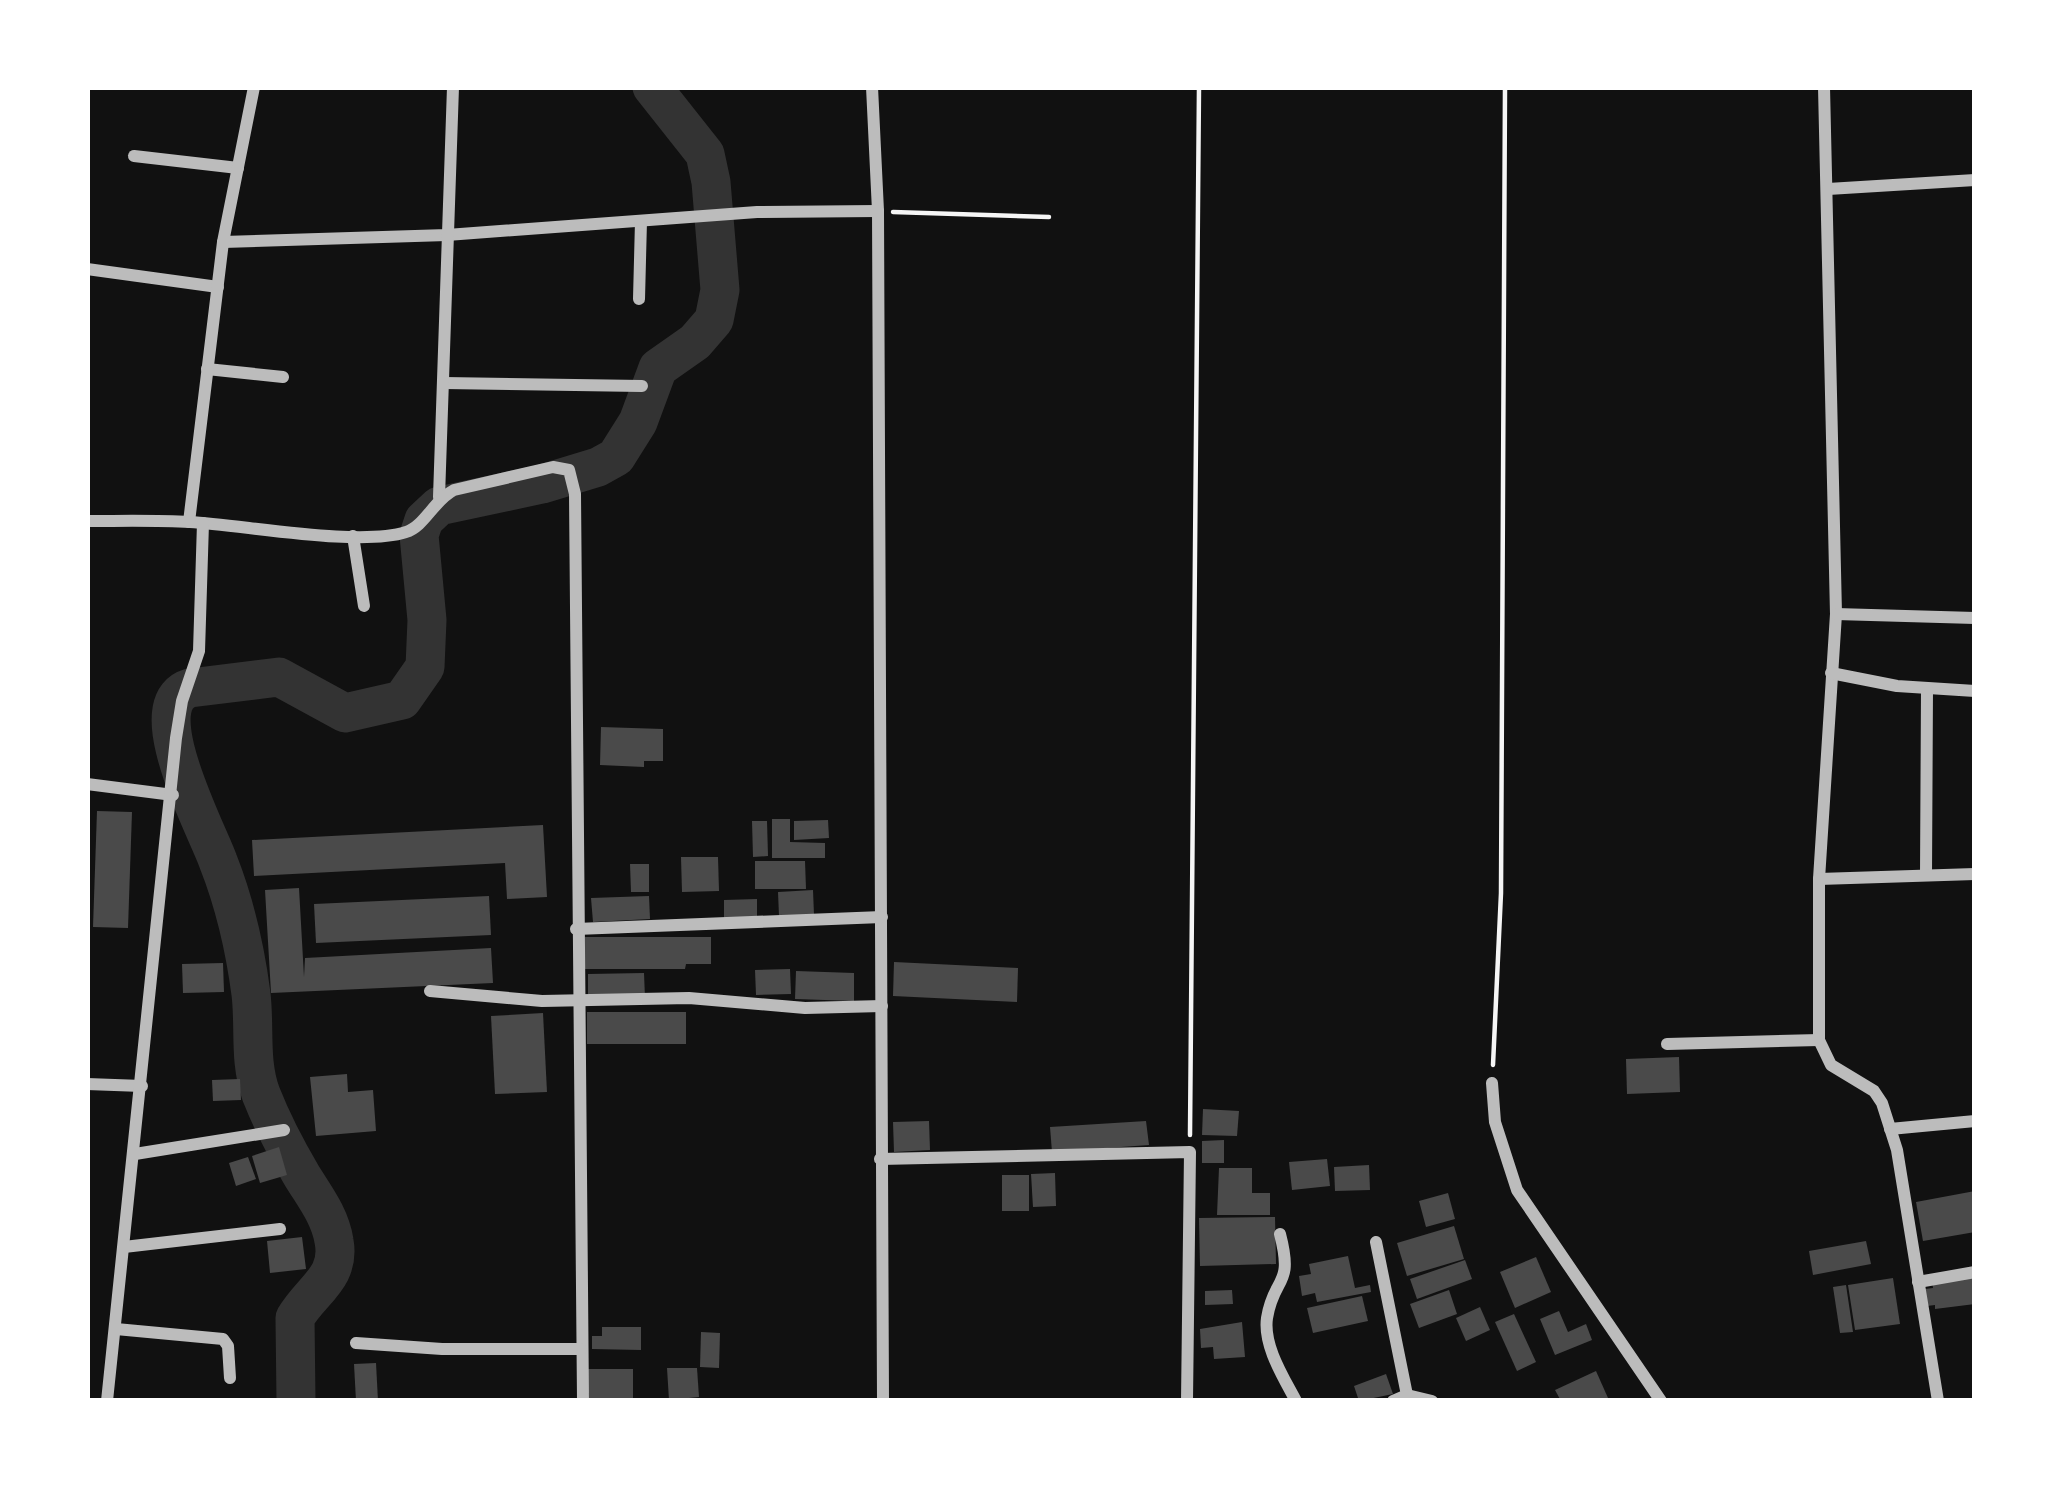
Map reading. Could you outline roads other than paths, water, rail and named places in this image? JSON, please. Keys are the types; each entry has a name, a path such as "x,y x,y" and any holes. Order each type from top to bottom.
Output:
{"street":[{"path":"107,1401 182,701 199,651 196,523 207,369 224,242 254,87"},
{"path":"439,497 453,87"},
{"path":"872,87 878,212 883,1401"},
{"path":"1825,87 1836,614 1819,879 1819,1040 1831,1065 1874,1091 1882,1103 1938,1401"},
{"path":"134,156 238,168"},
{"path":"1828,189 1975,181"},
{"path":"224,242 447,236 757,212 878,212"},
{"path":"639,299 641,221"},
{"path":"87,269 218,287"},
{"path":"207,369 284,376"},
{"path":"444,383 642,386"},
{"path":"87,521 196,523 353,536 411,530 439,497 499,478 554,467 569,470 574,485 583,1401"},
{"path":"353,536 364,606"},
{"path":"1836,614 1975,618"},
{"path":"1831,673 1975,692"},
{"path":"1926,875 1927,689"},
{"path":"87,784 173,795"},
{"path":"1819,879 1975,874"},
{"path":"576,929 882,917"},
{"path":"430,991 577,1001 689,998 806,1009 882,1006"},
{"path":"1667,1044 1819,1040"},
{"path":"1492,1083 1495,1122 1509,1176 1661,1401"},
{"path":"87,1084 142,1086"},
{"path":"1890,1129 1975,1121"},
{"path":"135,1154 284,1130"},
{"path":"880,1159 1190,1152 1187,1401"},
{"path":"124,1247 280,1229"},
{"path":"1280,1234 1288,1270 1266,1323 1279,1367 1296,1401"},
{"path":"1376,1242 1407,1395"},
{"path":"1918,1282 1975,1272"},
{"path":"116,1329 223,1340 228,1346 230,1378"},
{"path":"356,1343 442,1349 581,1349"},
{"path":"1393,1401 1407,1395 1432,1401"}],"waterway":[{"path":"296,1401 295,1318 329,1274 334,1241 326,1215 296,1166 257,1082 242,943 224,877 180,768 171,717 176,698 190,688 279,677 345,713 402,700 425,667 427,620 419,535 424,520 439,506 542,484 616,457 638,422 658,368 695,342 714,320 720,290 705,154 652,87"}]}
